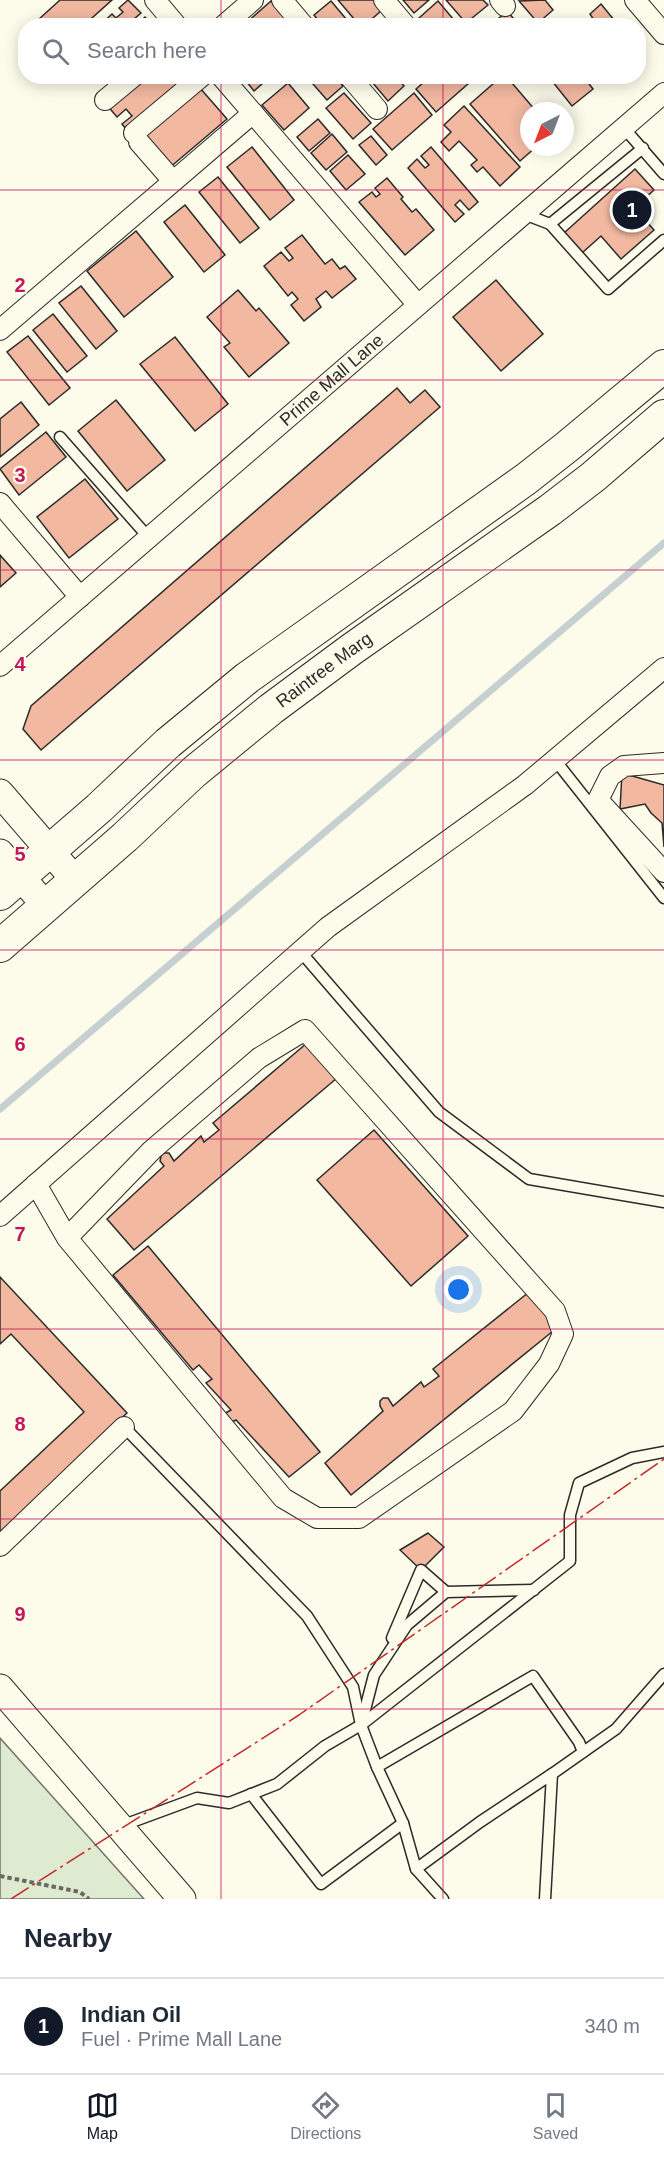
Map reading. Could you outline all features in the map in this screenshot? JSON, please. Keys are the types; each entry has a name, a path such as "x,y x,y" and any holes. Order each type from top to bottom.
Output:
{"main road":[{"path":"10,885 99,808 168,743 247,678 526,479 664,366"},
{"name":"Raintree Marg","path":"0,946 194,772 271,709 352,649 550,510 593,477 664,416"}],"street":[{"path":"155,0 170,18"},
{"path":"232,18 253,0"},
{"path":"282,0 297,18"},
{"path":"384,0 399,18"},
{"path":"635,0 664,34"},
{"path":"105,100 124,84"},
{"path":"134,135 185,84"},
{"path":"134,135 193,84"},
{"path":"228,84 418,305"},
{"path":"356,84 378,109"},
{"name":"Prime Mall Lane","path":"0,666 664,93"},
{"path":"0,330 252,113"},
{"path":"134,135 173,181"},
{"path":"0,503 80,597"},
{"path":"0,1216 328,927 525,785 664,668"},
{"path":"664,763 624,766 610,776 598,800 664,872"},
{"path":"0,793 75,880"},
{"path":"0,853 10,885 46,906"},
{"path":"36,1184 67,1238 283,1498 317,1518 359,1518 513,1411 549,1364 563,1334 555,1311 304,1030 259,1058 152,1150 67,1238"},
{"path":"0,1546 124,1427"},
{"path":"0,1688 182,1899"}],"lane":[{"path":"624,128 664,174"},
{"path":"550,224 643,148"},
{"path":"524,214 550,224 608,289 664,240"},
{"path":"60,437 149,538"},
{"path":"555,760 664,898"},
{"path":"300,951 439,1112 529,1179 664,1202"},
{"path":"124,1427 307,1616 353,1687 361,1725 377,1767 403,1823 416,1869 442,1899"},
{"path":"119,1826 197,1798 229,1803 277,1784 325,1746 361,1725 570,1561 570,1515 579,1483 632,1458 664,1452"},
{"path":"383,1661 421,1570 446,1592"},
{"path":"361,1725 374,1675 407,1625 446,1592 534,1590"},
{"path":"416,1869 480,1822 616,1729 664,1674"},
{"path":"377,1767 533,1676 579,1742 583,1752"},
{"path":"545,1899 552,1774"},
{"path":"251,1794 321,1884 403,1823"}],"path":[{"path":"0,1876 80,1892 89,1899"}],"green space":[{"path":"0,1738 144,1899 0,1899"}],"building":[{"path":"60,0 112,0 92,18 40,18"},
{"path":"128,0 141,13 135,18 116,18 123,12 119,8"},
{"path":"338,0 373,0 382,10 373,18 353,18"},
{"path":"403,0 429,0 414,13"},
{"path":"446,0 483,0 488,5 472,18 462,18"},
{"path":"545,0 553,10 544,18 534,18 519,1"},
{"path":"271,1 286,18 252,18"},
{"path":"331,1 345,18 316,18 314,15"},
{"path":"438,1 452,18 419,18"},
{"path":"601,4 612,18 593,18 590,14"},
{"path":"507,11 513,18 499,18"},
{"path":"129,84 180,84 126,129 122,124 132,116 126,109 117,117 106,104"},
{"path":"248,84 262,84 254,91"},
{"path":"289,84 309,108 284,130 262,105"},
{"path":"313,84 341,84 343,86 327,100"},
{"path":"374,84 402,84 404,86 388,101"},
{"path":"422,84 468,84 436,112 416,89"},
{"path":"493,84 513,84 528,102 520,102 520,156 526,156 520,161 470,104"},
{"path":"554,84 589,84 593,89 574,104 574,102 569,102"},
{"path":"200,88 227,119 168,169 141,139"},
{"path":"344,93 371,123 353,139 326,108"},
{"path":"414,93 432,115 392,150 373,129"},
{"path":"464,106 520,167 500,186 483,167 477,172 471,165 477,160 459,141 449,151 441,142 451,132 444,125"},
{"path":"318,119 330,133 309,151 297,137"},
{"path":"332,134 347,152 326,170 311,153"},
{"path":"371,136 387,155 376,165 359,145"},
{"path":"252,147 294,200 270,220 227,167"},
{"path":"431,147 478,202 469,210 460,200 455,205 464,214 455,222 408,168 417,159 425,168 429,165 421,156"},
{"path":"348,155 365,174 346,190 330,171"},
{"path":"635,169 654,190 634,208 654,230 621,259 601,236 582,253 564,233"},
{"path":"218,177 259,228 240,243 199,192"},
{"path":"387,178 412,212 416,209 434,230 405,255 359,202 372,192 376,197 380,194 375,188"},
{"path":"185,205 225,255 204,272 164,222"},
{"path":"136,231 173,277 124,317 87,271"},
{"path":"302,235 325,264 332,259 340,269 345,266 356,279 332,298 326,291 316,299 321,307 304,321 291,305 298,299 292,292 288,296 264,266 281,252 289,261 293,258 285,248"},
{"path":"496,280 543,334 501,371 453,317"},
{"path":"81,286 117,331 96,349 59,303"},
{"path":"238,290 256,311 259,308 289,343 249,377 224,347 230,343 207,317"},
{"path":"53,314 87,356 67,372 33,330"},
{"path":"28,336 70,388 49,405 7,352"},
{"path":"175,337 228,404 195,431 140,364"},
{"path":"397,388 410,403 425,390 440,407 41,750 23,729 31,706"},
{"path":"116,400 165,460 127,491 78,431"},
{"path":"21,402 39,425 0,457 0,419"},
{"path":"46,432 66,457 19,495 0,469"},
{"path":"85,479 118,519 69,558 37,517"},
{"path":"0,555 16,573 0,587"},
{"path":"622,773 664,785 664,847 662,823 645,804 620,809"},
{"path":"307,1043 337,1078 134,1250 107,1219 164,1166 160,1161 164,1153 169,1153 174,1161 201,1136 204,1142 219,1130 213,1123"},
{"path":"374,1130 468,1236 411,1286 317,1180"},
{"path":"148,1246 320,1452 289,1477 236,1420 230,1423 222,1415 231,1410 206,1383 212,1379 199,1365 193,1370 113,1275"},
{"path":"0,1277 127,1413 0,1533 0,1491 84,1412 11,1334 0,1344"},
{"path":"529,1292 558,1327 351,1495 325,1463 383,1411 380,1401 383,1398 388,1398 393,1406 421,1382 424,1387 439,1376 433,1369"},
{"path":"428,1533 444,1547 421,1570 400,1550"}],"waterway":[{"path":"0,1109 664,543"}],"power":[{"path":"11,1899 299,1715 664,1459"}],"place":[{"name":"Indian Oil","path":"632,210"}]}
